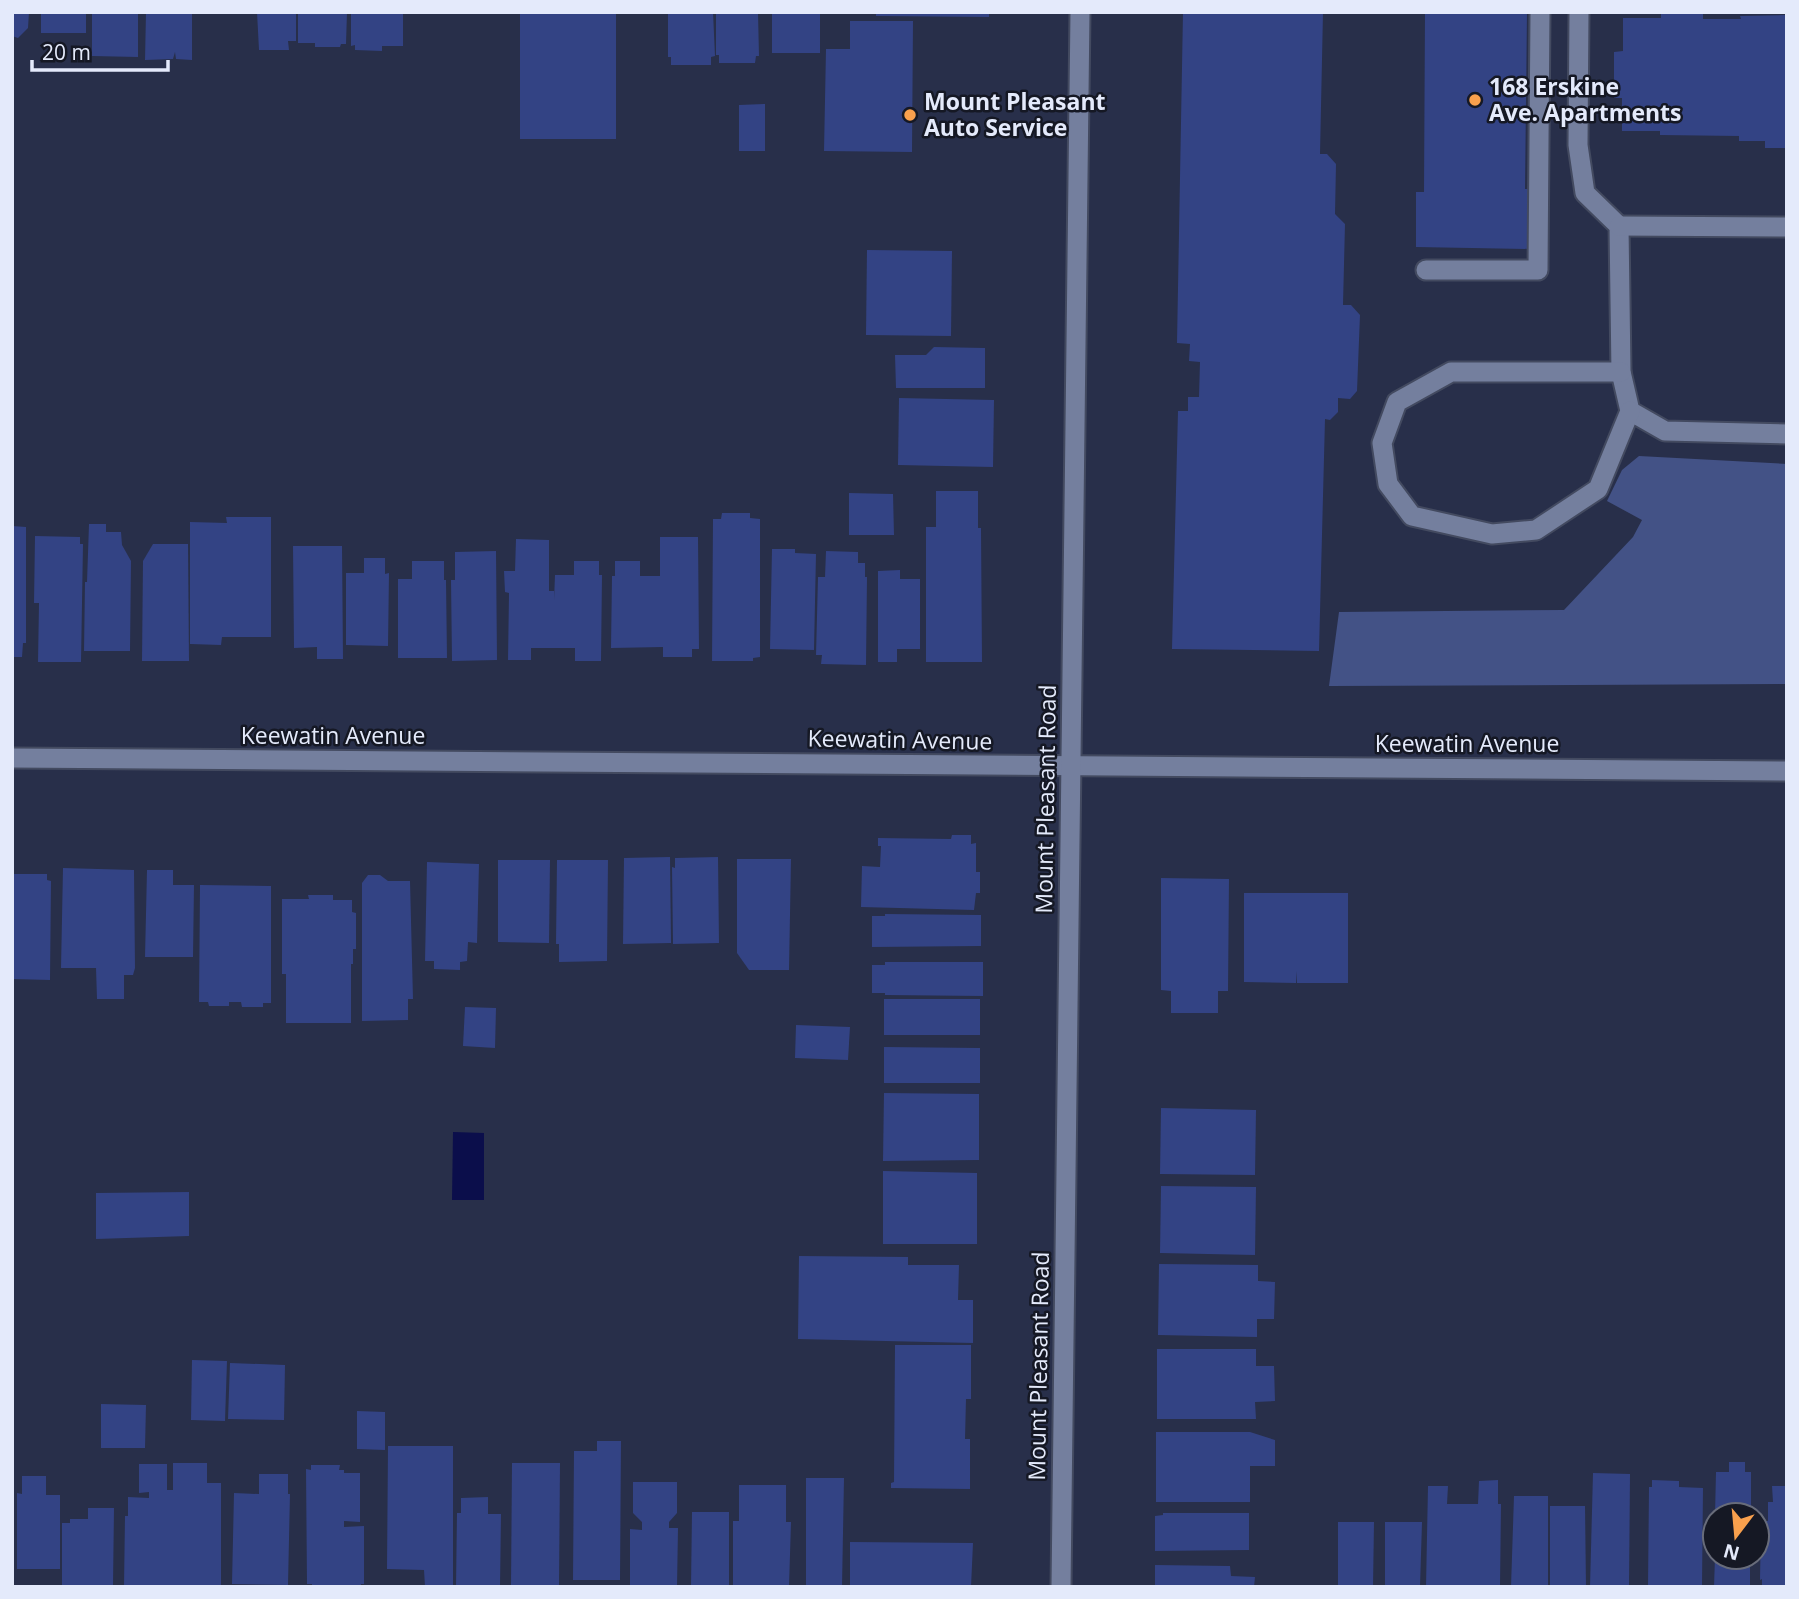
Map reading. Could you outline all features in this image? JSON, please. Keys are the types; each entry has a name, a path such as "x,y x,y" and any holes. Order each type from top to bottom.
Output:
{"street":[{"name":"Mount Pleasant Road","path":"1061,1587 1080,12"},
{"path":"1426,270 1538,270 1540,12"},
{"path":"1579,12 1578,145 1586,193 1619,226 1621,372 1630,411 1598,489 1536,530 1492,534 1412,516 1388,484 1382,443 1397,402 1451,372 1621,372"},
{"path":"1619,226 1787,227"},
{"path":"1630,411 1665,431 1787,435"},
{"name":"Keewatin Avenue","path":"12,758 1787,771"}],"shaded area":[{"path":"1639,456 1787,464 1787,684 1329,686 1339,612 1564,610 1633,537 1642,520 1607,501 1622,470"},
{"path":"453,1132 484,1133 484,1200 452,1200"}],"building":[{"path":"12,12 29,12 28,28 18,38 12,36"},
{"path":"41,12 86,12 86,33 41,33"},
{"path":"92,12 138,12 138,57 92,56"},
{"path":"146,12 192,12 192,60 176,59 175,52 173,59 145,60"},
{"path":"257,12 296,12 296,41 288,41 289,50 259,50"},
{"path":"298,12 347,12 346,44 341,44 340,47 315,47 315,43 298,43"},
{"path":"351,12 403,12 403,46 382,46 382,51 355,50 355,45 351,46"},
{"path":"520,12 616,12 616,139 520,139"},
{"path":"668,12 713,12 715,56 711,57 711,65 671,65 671,57 668,57"},
{"path":"716,12 758,12 759,56 756,56 755,63 719,63 719,55 716,55"},
{"path":"772,12 820,12 820,53 772,53"},
{"path":"876,12 989,12 989,17 876,16"},
{"path":"1183,12 1323,12 1320,154 1327,154 1336,164 1335,214 1345,224 1343,305 1351,305 1360,315 1357,391 1350,399 1338,398 1338,412 1330,420 1325,419 1319,651 1172,649 1178,411 1188,411 1188,397 1199,397 1200,362 1189,361 1190,344 1177,343"},
{"name":"168 Erskine Ave. Apartments","path":"1425,12 1527,12 1525,189 1532,189 1532,249 1416,247 1416,192 1424,192"},
{"path":"1661,14 1703,14 1703,19 1787,15 1787,148 1765,148 1765,141 1739,141 1739,136 1660,135 1660,131 1622,131 1622,98 1614,98 1614,52 1623,51 1623,18 1661,18"},
{"path":"850,21 913,21 912,152 824,151 826,49 850,49"},
{"path":"765,104 765,151 739,151 739,105"},
{"path":"867,250 952,251 951,336 866,335"},
{"path":"934,347 985,348 985,388 896,388 895,355 926,355"},
{"path":"899,398 994,400 993,467 898,465"},
{"path":"936,491 978,491 978,528 981,528 982,662 926,662 926,527 936,527"},
{"path":"849,493 893,494 894,535 849,535"},
{"path":"722,513 750,513 750,518 760,519 760,657 753,658 753,661 712,661 713,519 721,519"},
{"path":"226,517 271,517 271,637 222,637 221,645 190,644 190,522 227,523"},
{"path":"89,524 106,524 106,532 121,532 122,545 131,561 130,651 84,651"},
{"path":"12,526 26,527 26,643 23,643 22,657 12,657"},
{"path":"35,536 80,537 80,544 83,544 81,662 38,662 39,603 34,603"},
{"path":"660,537 698,537 699,649 692,649 692,657 663,657 663,647 611,648 612,576 615,576 615,561 640,561 640,576 660,576"},
{"path":"516,539 549,540 549,591 554,591 554,600 555,575 574,575 574,561 599,561 599,575 602,575 601,661 575,661 575,648 531,648 531,660 508,660 509,593 505,592 504,571 515,571"},
{"path":"153,544 188,544 189,661 142,661 143,561"},
{"path":"293,546 342,546 343,659 317,659 317,647 294,648"},
{"path":"772,549 795,549 795,553 816,554 814,650 770,649"},
{"path":"496,551 497,660 452,661 451,580 455,580 455,552"},
{"path":"826,551 858,552 858,563 865,563 866,665 821,664 822,655 816,655 818,577 825,577"},
{"path":"364,558 385,558 385,574 389,573 388,646 346,645 346,573 364,573"},
{"path":"412,561 444,561 447,658 398,658 398,579 412,579"},
{"path":"900,570 900,579 920,579 920,649 897,649 897,662 878,662 878,571"},
{"path":"952,835 971,835 971,844 976,843 976,872 980,872 980,893 976,893 974,910 861,907 862,866 880,867 881,846 878,846 878,838 951,839"},
{"path":"670,857 671,943 623,944 624,858"},
{"path":"718,857 719,943 673,944 672,867 675,868 675,858"},
{"path":"737,859 791,859 789,970 749,970 737,953"},
{"path":"498,860 550,860 549,943 498,942"},
{"path":"557,860 608,860 607,961 559,962 559,944 556,944"},
{"path":"427,862 479,864 477,943 468,942 467,961 460,962 460,970 434,969 434,961 425,961"},
{"path":"63,868 134,870 135,968 133,975 124,975 124,999 97,999 96,968 61,968"},
{"path":"147,870 173,870 173,885 194,885 193,957 145,957"},
{"path":"12,874 47,874 47,880 51,881 50,980 12,979"},
{"path":"368,875 380,875 388,881 410,881 413,999 408,999 408,1020 362,1021 362,883"},
{"path":"1161,878 1229,879 1228,991 1218,991 1218,1013 1171,1013 1171,991 1161,990"},
{"path":"200,885 271,886 271,1003 263,1003 263,1007 242,1007 241,1002 229,1002 229,1006 209,1006 208,1002 199,1002"},
{"path":"1244,893 1348,893 1348,983 1297,983 1297,971 1296,983 1244,982"},
{"path":"308,895 333,895 333,900 352,900 352,912 356,913 356,949 353,949 351,964 351,1023 286,1023 286,974 282,974 282,899 309,899"},
{"path":"981,915 981,946 872,947 872,916"},
{"path":"885,962 983,962 983,996 872,993 872,965 885,965"},
{"path":"884,999 980,999 980,1035 884,1035"},
{"path":"465,1007 496,1008 495,1048 463,1046"},
{"path":"796,1025 850,1027 848,1060 795,1058"},
{"path":"884,1047 980,1048 980,1083 884,1083"},
{"path":"884,1093 979,1094 979,1160 883,1161"},
{"path":"1161,1108 1256,1110 1255,1175 1160,1174"},
{"path":"883,1171 977,1173 977,1244 883,1244"},
{"path":"1161,1186 1256,1187 1255,1255 1160,1253"},
{"path":"189,1192 189,1236 96,1239 96,1193"},
{"path":"799,1256 908,1257 908,1265 959,1265 958,1300 973,1300 973,1343 798,1339"},
{"path":"1159,1264 1258,1265 1258,1281 1275,1282 1274,1319 1257,1319 1257,1337 1158,1335"},
{"path":"895,1345 971,1345 971,1399 966,1399 965,1439 970,1439 970,1489 891,1488 891,1483 894,1482"},
{"path":"1157,1349 1256,1349 1256,1366 1274,1366 1275,1401 1255,1402 1256,1419 1157,1419"},
{"path":"192,1360 227,1361 225,1421 191,1420"},
{"path":"230,1363 285,1365 284,1420 228,1419"},
{"path":"101,1404 146,1405 145,1448 101,1448"},
{"path":"357,1411 385,1412 385,1450 357,1449"},
{"path":"1156,1432 1250,1432 1275,1440 1275,1466 1250,1466 1250,1502 1156,1502"},
{"path":"597,1441 621,1441 620,1580 573,1580 574,1451 597,1451"},
{"path":"388,1446 453,1446 453,1587 425,1587 424,1570 387,1569"},
{"path":"1729,1462 1745,1462 1745,1472 1751,1472 1751,1501 1715,1501 1716,1472 1729,1472"},
{"path":"173,1463 207,1463 207,1483 221,1483 221,1587 124,1587 125,1516 128,1516 128,1497 149,1498 149,1492 139,1493 139,1464 167,1464 167,1490 173,1490"},
{"path":"512,1463 560,1463 559,1587 511,1587"},
{"path":"311,1465 340,1465 339,1470 344,1470 344,1473 360,1473 360,1522 344,1521 344,1527 364,1526 364,1584 361,1584 361,1587 312,1587 312,1584 307,1584 306,1469 311,1470"},
{"path":"1593,1473 1630,1474 1629,1587 1590,1587"},
{"path":"259,1474 288,1474 288,1585 232,1584 234,1493 259,1494"},
{"path":"22,1476 46,1476 46,1495 60,1495 60,1569 17,1569 17,1493 22,1494"},
{"path":"806,1478 844,1478 842,1587 806,1587"},
{"path":"1498,1480 1498,1504 1501,1504 1500,1587 1426,1587 1428,1486 1448,1486 1447,1504 1478,1504 1479,1481"},
{"path":"1652,1480 1679,1481 1679,1487 1703,1488 1702,1587 1648,1587 1649,1487 1652,1487"},
{"path":"633,1482 677,1482 677,1513 669,1522 669,1528 678,1528 677,1587 630,1587 630,1529 642,1530 642,1522 633,1513"},
{"path":"739,1485 786,1485 786,1522 791,1522 789,1587 733,1587 733,1521 739,1521"},
{"path":"1772,1486 1787,1486 1787,1587 1762,1587 1762,1579 1760,1580 1760,1571 1771,1571"},
{"path":"1514,1496 1548,1496 1548,1587 1511,1587"},
{"path":"488,1497 488,1514 501,1514 500,1587 456,1587 457,1513 461,1513 461,1498"},
{"path":"1550,1506 1585,1506 1586,1587 1550,1587"},
{"path":"88,1508 114,1508 113,1586 62,1585 62,1523 70,1523 70,1519 88,1519"},
{"path":"692,1512 729,1512 729,1587 691,1587"},
{"path":"1163,1513 1249,1513 1249,1550 1155,1551 1155,1516"},
{"path":"1338,1522 1374,1522 1373,1587 1338,1587"},
{"path":"1385,1522 1422,1522 1420,1587 1385,1587"},
{"path":"850,1542 973,1543 971,1587 850,1587"},
{"path":"1155,1565 1230,1566 1231,1576 1255,1577 1254,1587 1155,1587"},
{"path":"1715,1571 1750,1571 1750,1587 1714,1587"}],"place":[{"name":"168 Erskine Ave. Apartments","path":"1475,100"},
{"name":"Mount Pleasant Auto Service","path":"910,115"}]}
